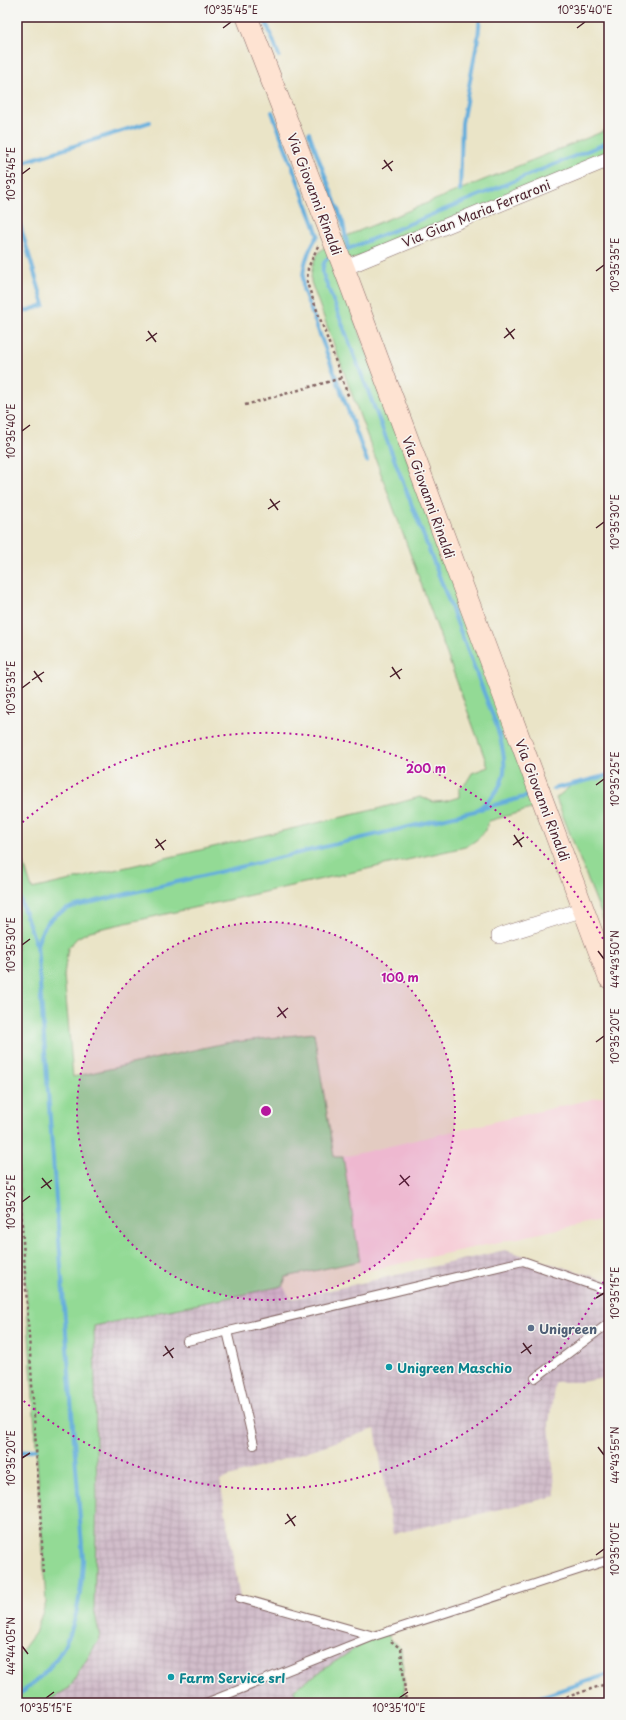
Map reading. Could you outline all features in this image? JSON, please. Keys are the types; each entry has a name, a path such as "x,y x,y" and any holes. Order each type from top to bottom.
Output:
{"street":[{"name":"Via Giovanni Rinaldi","path":"247,17 338,253 609,978"},
{"name":"Via Gian Maria Ferraroni","path":"338,253 609,159"},
{"path":"499,936 584,910"}],"lane":[{"path":"187,1341 523,1261 609,1291"},
{"path":"535,1378 609,1323"},
{"path":"227,1331 254,1445"},
{"path":"206,1703 374,1636 609,1560"},
{"path":"240,1598 374,1636"}],"path":[{"path":"338,253 321,243 316,249 308,268 307,283 348,398"},
{"path":"245,405 342,378"},
{"path":"17,1145 44,1575"},
{"path":"388,1632 390,1639 401,1649 406,1703"},
{"path":"549,1703 609,1683"}],"shaded area":[{"path":"609,1095 609,1218 361,1272 343,1157"},
{"path":"505,1250 609,1281 609,1377 582,1382 555,1382 549,1424 556,1496 393,1534 375,1429 220,1480 240,1598 374,1636 294,1689 296,1703 49,1703 48,1701 69,1688 100,1638 94,1608 97,1499 94,1326 283,1286 291,1299"}],"green space":[{"path":"609,129 609,157 348,261 339,239"},
{"path":"327,246 538,807 489,821 480,837 465,847 90,931 77,938 68,948 64,975 73,1077 225,1043 314,1033 334,1157 343,1157 360,1261 286,1277 283,1286 94,1326 97,1499 94,1608 100,1638 69,1688 45,1703 17,1703 17,1657 35,1633 46,1603 17,1145 17,842 32,889 377,809 420,797 434,802 446,801 459,797 459,788 466,783 472,773 488,767 311,282 314,261 319,252"},
{"path":"609,775 609,934 556,798 573,784"},
{"path":"388,1632 390,1639 401,1649 406,1703 296,1703 294,1689 374,1636"}],"waterway":[{"path":"264,17 279,56"},
{"path":"460,191 462,123 478,38 480,17"},
{"path":"272,112 318,235 310,248 304,267 303,289 367,461"},
{"path":"17,164 150,122"},
{"path":"309,133 343,223 348,249"},
{"path":"343,251 609,142"},
{"path":"17,215 44,305 17,314"},
{"path":"17,1695 35,1682 49,1668 60,1653 68,1637 75,1620 79,1601 83,1560 37,945 45,925 59,913 72,907 475,811 487,802 496,792 501,783 504,772 503,750 496,724 323,274 324,263 333,255"},
{"path":"553,789 609,775"},
{"path":"480,809 528,796"},
{"path":"17,891 36,944"},
{"path":"17,1453 36,1449"},
{"path":"522,1703 609,1674"}],"place":[{"name":"Unigreen","path":"531,1328"},
{"name":"Unigreen Maschio","path":"389,1367"},
{"name":"Farm Service srl","path":"171,1677"}]}
